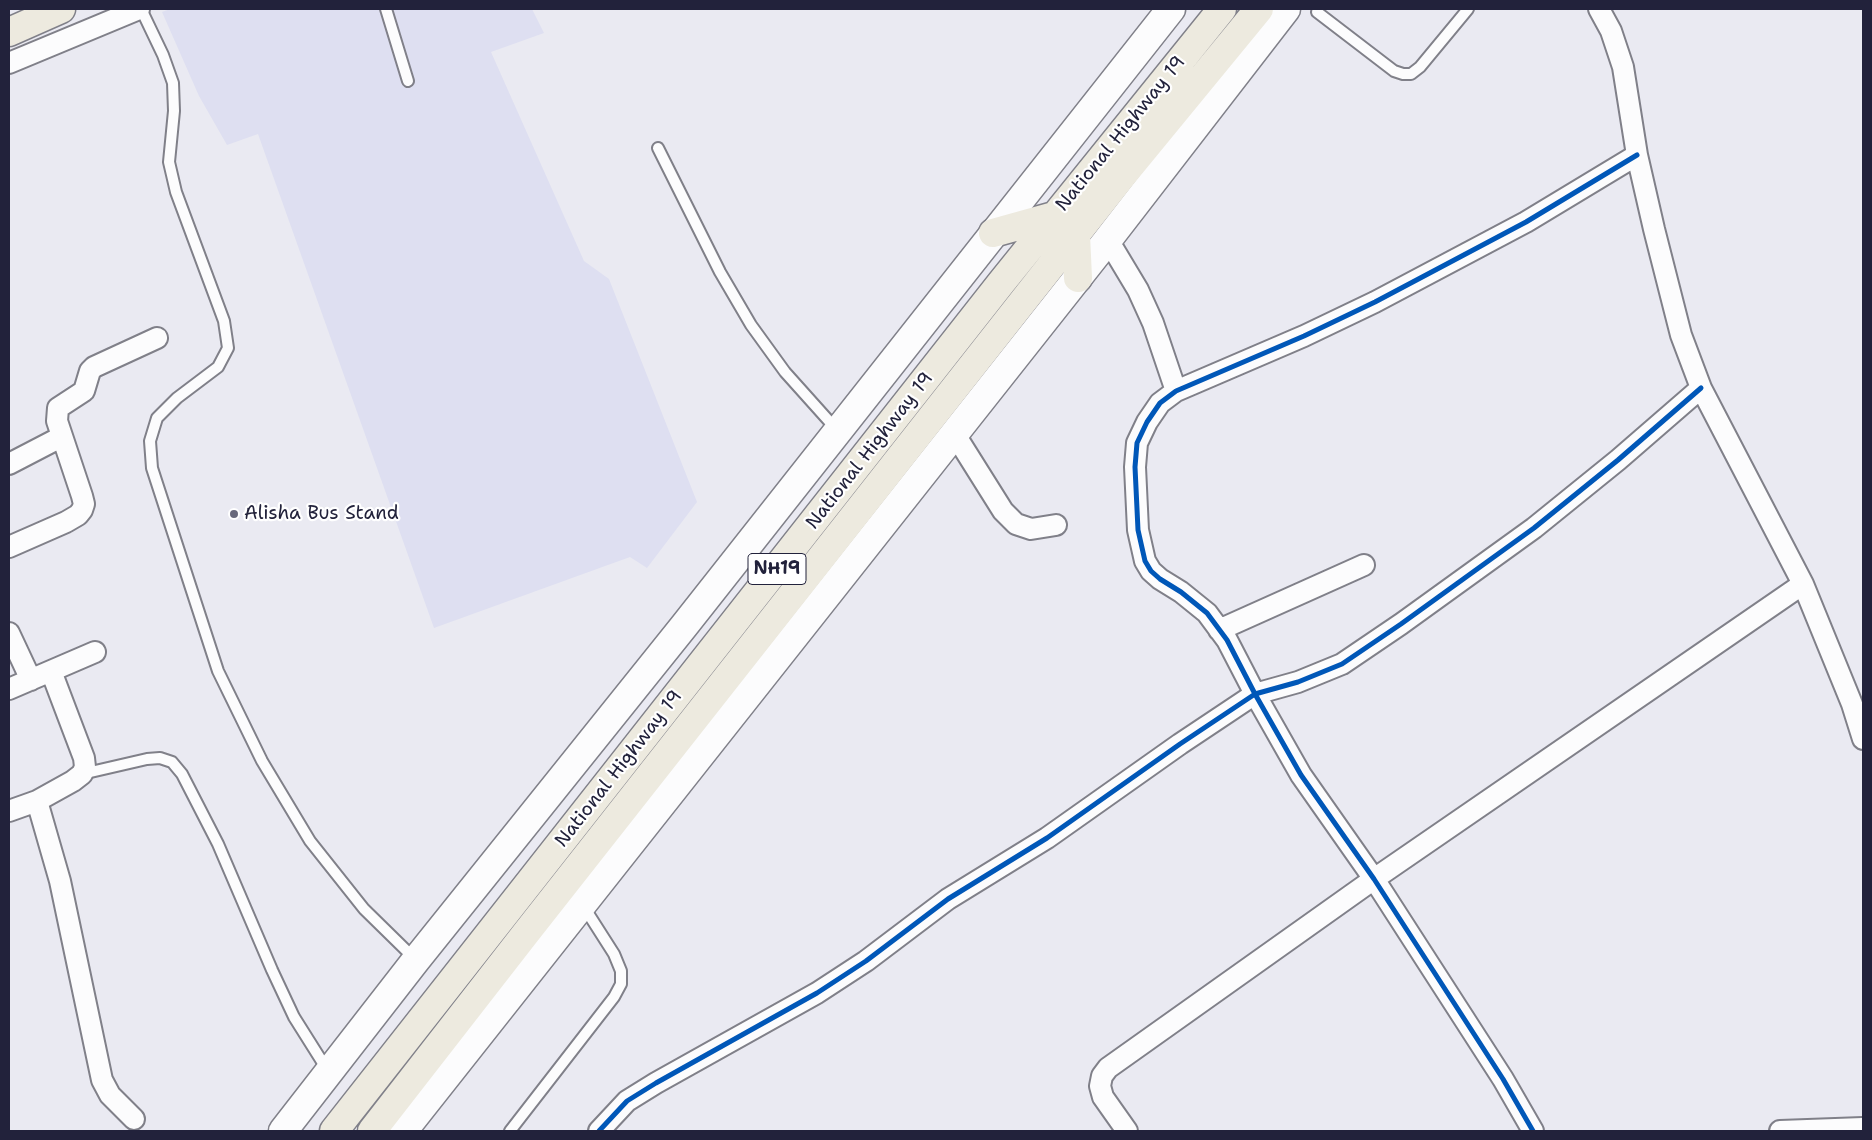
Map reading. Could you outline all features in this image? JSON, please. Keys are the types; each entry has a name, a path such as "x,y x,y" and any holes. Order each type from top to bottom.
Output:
{"highway":[{"path":"9,32 61,9"},
{"name":"National Highway 19","path":"334,1131 1054,216 1222,9"},
{"name":"NH19","path":"372,1131 1076,234 1259,9"},
{"path":"993,233 1054,216"},
{"path":"1076,234 1078,278"}],"main road":[{"path":"283,1131 416,960 1170,9"},
{"path":"403,1131 1078,278 1286,9"}],"street":[{"path":"9,63 140,9"},
{"path":"1599,9 1611,32 1623,67 1637,155 1681,335 1701,388 1803,584 1852,704 1863,739"},
{"path":"1533,1131 1504,1079 1374,880 1301,775 1227,640 1207,613 1181,592 1160,580 1145,561 1138,530 1135,467 1137,443 1147,422 1160,403 1176,391 1304,336 1375,302 1526,222 1637,155"},
{"path":"1106,242 1114,250 1138,290 1153,322 1176,391"},
{"path":"9,547 66,522 82,510 84,504 82,496 57,421 58,408 84,391 90,371 94,367 157,338"},
{"path":"599,1131 627,1101 656,1082 817,993 866,962 948,900 1047,838 1180,744 1255,694 1298,682 1342,664 1534,528 1618,460 1701,388"},
{"path":"954,433 1003,511 1016,524 1031,529 1056,525"},
{"path":"9,464 62,437"},
{"path":"1219,630 1364,565"},
{"path":"1127,1131 1103,1097 1100,1086 1102,1076 1108,1068 1374,880 1803,584"},
{"path":"9,633 31,680"},
{"path":"9,689 95,652"},
{"path":"9,812 37,801 74,781 82,774 86,767 51,671"},
{"path":"37,801 60,882 102,1080 110,1095 134,1119"},
{"path":"1780,1131 1863,1128"}],"lane":[{"path":"140,9 163,54 173,83 174,111 169,162 176,192 224,321 228,348 218,367 178,398 157,418 150,441 152,468 218,671 262,761 310,841 364,908 416,960"},
{"path":"386,9 408,81"},
{"path":"1317,12 1394,71 1411,74 1420,67 1468,9"},
{"path":"658,148 720,272 751,325 785,372 837,430"},
{"path":"82,774 146,759 160,758 172,762 182,774 218,844 294,1017 329,1072"},
{"path":"510,1131 614,997 621,984 621,971 614,954 582,904"}],"shaded area":[{"path":"170,9 532,9 544,33 491,52 584,261 609,279 697,502 647,568 630,557 434,628 258,134 227,145 199,96 162,12"}],"cycle path":[{"path":"1533,1131 1503,1079 1374,879 1301,775 1227,640 1207,613 1181,592 1160,579 1151,571 1145,561 1138,530 1135,467 1137,443 1147,422 1160,403 1176,391 1304,336 1375,302 1526,222 1637,155"},
{"path":"599,1131 627,1101 817,993 866,961 948,899 1047,838 1180,744 1255,694 1298,682 1342,664 1534,528 1618,460 1701,388"}],"place":[{"name":"Alisha Bus Stand","path":"234,514"}]}
